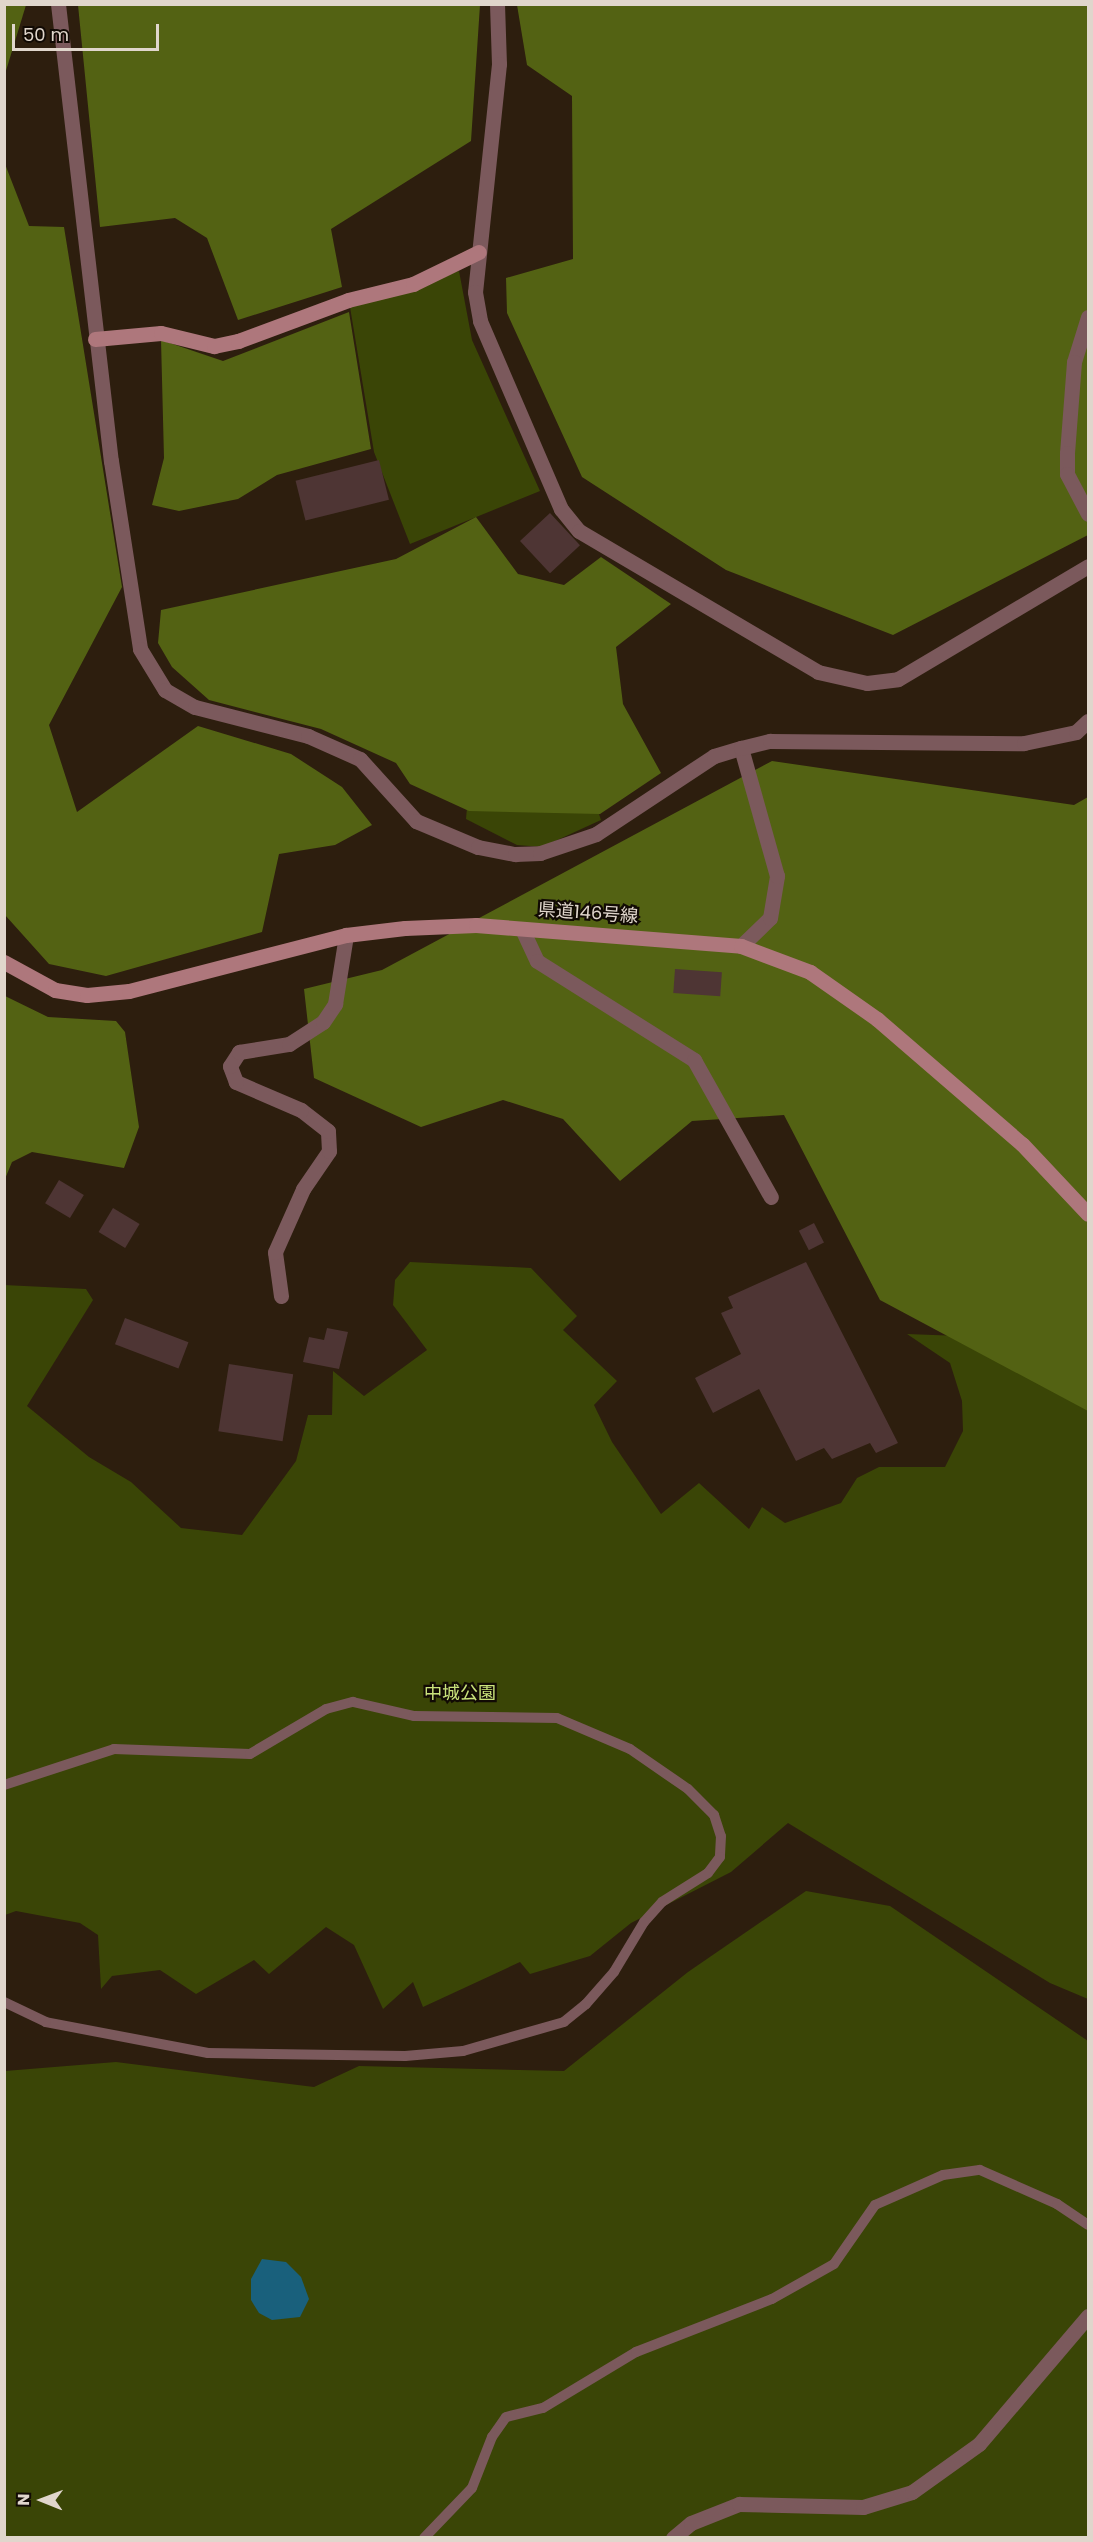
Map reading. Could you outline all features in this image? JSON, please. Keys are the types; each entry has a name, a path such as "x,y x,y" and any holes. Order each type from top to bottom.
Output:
{"main road":[{"path":"95,339 161,333 214,346 238,341 348,300 413,284 479,252"},
{"name":"県道146号線","path":"4,962 56,990 87,995 129,991 346,935 476,925 741,946 810,972 877,1019 1022,1144 1089,1214"}],"street":[{"path":"58,4 95,339 140,649 165,690 195,707 308,736 360,759 416,821 478,847 515,854 540,853 596,834 714,756 770,741 1024,743 1076,732 1089,721"},
{"path":"497,4 499,64 475,292 480,321 561,509 579,531 818,672 867,682 897,679 1089,567"},
{"path":"1089,317 1074,362 1067,474 1089,514"},
{"path":"741,748 777,876 770,918 741,946"},
{"path":"522,929 537,961 694,1060 771,1197"},
{"path":"281,1296 275,1252 303,1189 329,1151 328,1131 301,1110 236,1082 230,1066 238,1053 289,1044 323,1022 335,1004 346,935"},
{"path":"673,2538 691,2523 739,2504 863,2507 912,2492 979,2444 1089,2316"}],"lane":[{"path":"4,1785 114,1749 250,1754 326,1709 353,1702 414,1716 557,1718 630,1749 688,1789 714,1815 721,1836 720,1857 708,1873 662,1902 644,1922 614,1972 586,2004 564,2022 463,2051 405,2056 208,2054 66,2027 4,2002"},
{"path":"424,2538 472,2488 492,2437 506,2417 543,2408 636,2352 772,2299 824,2270 834,2264 875,2205 943,2175 980,2170 1057,2204 1089,2225"}],"green space":[{"path":"4,5 26,5 5,74"},
{"path":"78,5 480,5 471,141 331,229 342,287 238,320 207,238 175,218 100,227"},
{"path":"517,5 1088,5 1088,535 893,635 726,570 582,477 507,313 506,278 573,259 572,96 527,65"},
{"path":"5,164 29,226 64,227 122,587 49,725 77,812 198,726 291,754 342,787 372,825 335,845 279,854 262,932 106,976 49,964 5,915"},
{"path":"459,271 472,340 540,491 410,544 374,452 350,307"},
{"path":"349,312 371,449 277,475 238,499 179,511 152,505 164,458 161,340 223,361"},
{"path":"476,517 518,574 564,585 601,557 671,604 616,647 623,704 661,773 600,814 469,811 410,784 396,763 321,729 209,700 172,667 158,643 161,610 396,559"},
{"path":"564,710 601,820 542,847 517,845 466,819 472,750"},
{"path":"772,761 1074,805 1088,797 1088,1411 880,1300 784,1115 692,1121 620,1181 563,1119 503,1100 421,1127 314,1078 304,989 382,970"},
{"path":"5,996 48,1017 116,1021 125,1032 139,1127 124,1168 32,1152 12,1162 5,1179"},
{"name":"中城公園","path":"410,1262 531,1268 577,1316 563,1330 617,1381 594,1405 612,1442 661,1514 699,1483 749,1529 762,1507 785,1523 841,1503 857,1478 879,1467 945,1467 963,1431 962,1401 950,1363 907,1334 960,1336 1088,1309 1088,1999 1050,1983 788,1823 731,1872 631,1923 590,1956 530,1974 520,1962 423,2007 413,1982 383,2009 354,1945 326,1927 269,1974 254,1960 196,1994 160,1970 112,1976 101,1989 98,1935 80,1923 16,1911 5,1915 4,1285 86,1289 93,1300 27,1406 89,1457 131,1482 181,1528 242,1535 296,1461 308,1415 332,1415 333,1371 364,1396 427,1350 393,1305 395,1280"},
{"path":"806,1891 890,1906 1088,2041 1088,2537 5,2538 5,2071 116,2062 314,2087 359,2066 564,2071 688,1972"}],"water":[{"path":"262,2259 286,2262 301,2277 309,2299 300,2317 272,2320 259,2313 251,2300 251,2279"}],"building":[{"path":"379,460 389,500 305,521 296,481"},
{"path":"550,513 580,545 550,573 520,541"},
{"path":"675,969 722,972 720,996 673,993"},
{"path":"59,1180 84,1195 70,1218 45,1203"},
{"path":"113,1208 140,1224 125,1248 99,1232"},
{"path":"814,1223 824,1243 809,1250 799,1231"},
{"path":"806,1262 898,1443 876,1453 870,1443 832,1459 824,1448 796,1461 759,1389 713,1413 695,1378 741,1354 721,1313 733,1308 728,1297"},
{"path":"125,1318 188,1342 178,1369 115,1344"},
{"path":"327,1328 348,1332 339,1369 303,1362 309,1337 324,1340"},
{"path":"229,1364 293,1374 283,1441 218,1431"}]}
